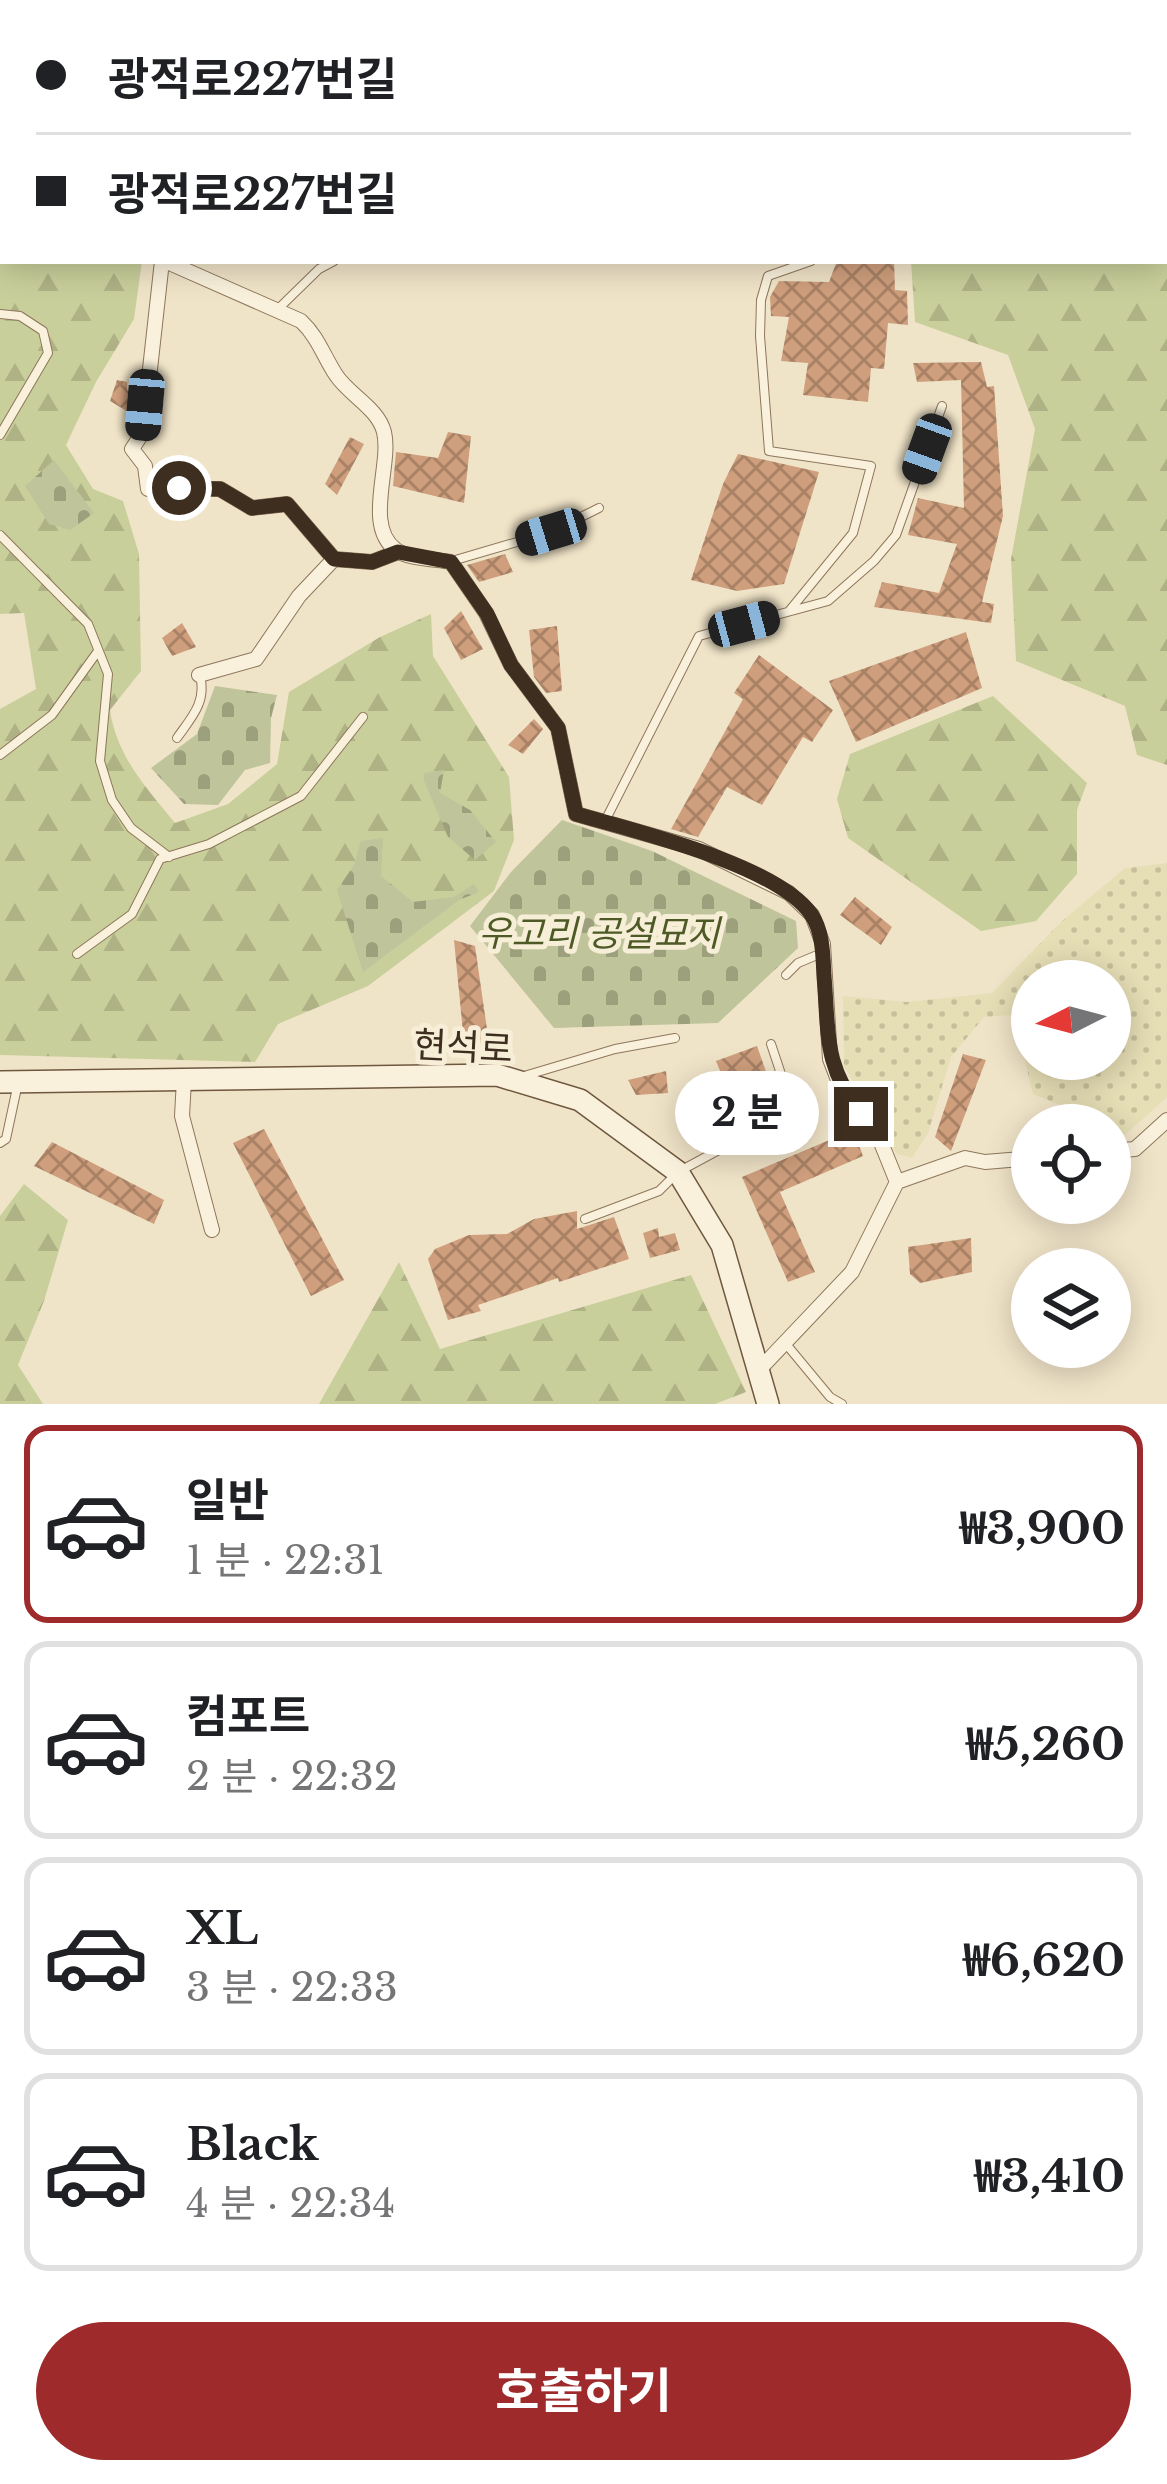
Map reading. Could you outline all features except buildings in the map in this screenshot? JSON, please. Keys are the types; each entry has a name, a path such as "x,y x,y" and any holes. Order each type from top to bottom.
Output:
{"street":[{"path":"163,264 142,432 132,449 145,466 148,489 220,489 252,508 287,504 334,559 372,562 398,552 451,562 487,614 511,665 558,728 576,814 699,849 789,893 812,915 823,952 830,1059 842,1090 880,1140 897,1182"},
{"path":"170,264 301,321 316,335 336,376 377,418 385,433 381,518 387,539 398,552"},
{"path":"199,675 256,659 299,596 334,559"},
{"name":"현석로","path":"9,1082 497,1075 580,1100 678,1172 722,1245 767,1404"},
{"path":"184,1080 182,1116 212,1230"},
{"path":"1131,1148 1167,1120"},
{"path":"758,1371 852,1272 897,1182 965,1157 986,1162 1011,1160"}],"lane":[{"path":"277,310 328,264"},
{"path":"789,611 853,533 871,466 770,452 761,300 768,276 802,264"},
{"path":"0,314 20,316 43,331 48,352 0,435"},
{"path":"604,822 699,636 828,601 896,535 942,406"},
{"path":"451,562 551,532 599,508"},
{"path":"0,536 88,624 108,674 100,761 112,800 131,828 169,856"},
{"path":"0,754 52,715 98,651"},
{"path":"176,738 200,703 199,675"},
{"path":"77,955 131,914 160,860 209,844 301,796 363,717"},
{"path":"786,975 798,963 823,952"},
{"path":"511,1079 615,1049 675,1038"},
{"path":"585,1219 659,1191 678,1172 793,1110 771,1043"},
{"path":"0,1143 6,1138 9,1082"},
{"path":"785,1343 830,1397 842,1404"}],"shaded area":[{"path":"1167,863 1167,1097 1131,1130 1131,1104 1058,1104 1033,1094 1030,1080 1131,1080 1131,960 1024,960 1125,868"},
{"path":"1011,973 1011,1015 984,1017 951,1057 928,1133 912,1158 897,1154 844,1066 843,996 907,1002 992,993"}],"green space":[{"path":"0,264 142,264 134,319 66,445 93,489 123,501 139,554 141,671 110,710 126,757 175,823 228,804 277,764 289,692 380,637 431,614 433,656 509,777 514,840 494,891 368,986 278,1024 255,1062 0,1055 0,709 36,689 24,613 0,614"},
{"path":"911,264 1167,264 1167,765 1137,755 1125,706 1016,661 1011,559 1035,429 1008,355 915,322"},
{"path":"54,460 94,513 70,530 49,524 25,486"},
{"path":"215,686 277,695 271,718 270,763 245,770 218,805 184,804 151,768 197,734"},
{"path":"993,696 1087,783 1077,810 1077,874 1036,921 981,931 848,838 837,799 850,754"},
{"path":"444,770 440,793 470,810 496,842 475,860 448,837 424,781 424,773"},
{"name":"우고리 공설묘지","path":"562,820 652,851 796,921 798,948 718,1023 554,1028 470,926 511,872"},
{"path":"383,838 381,876 413,902 454,897 474,884 479,892 459,900 363,972 337,890 354,865 361,841"},
{"path":"24,1184 68,1220 44,1301 18,1365 43,1404 0,1404 0,1216"},
{"path":"399,1262 440,1349 691,1275 746,1392 715,1404 319,1404"}],"route":[{"path":"179,488 220,489 252,508 287,504 334,559 372,562 398,552 451,562 487,614 511,665 558,728 576,814 699,849 789,893 812,915 823,944 830,1059 842,1090 861,1114"}]}
